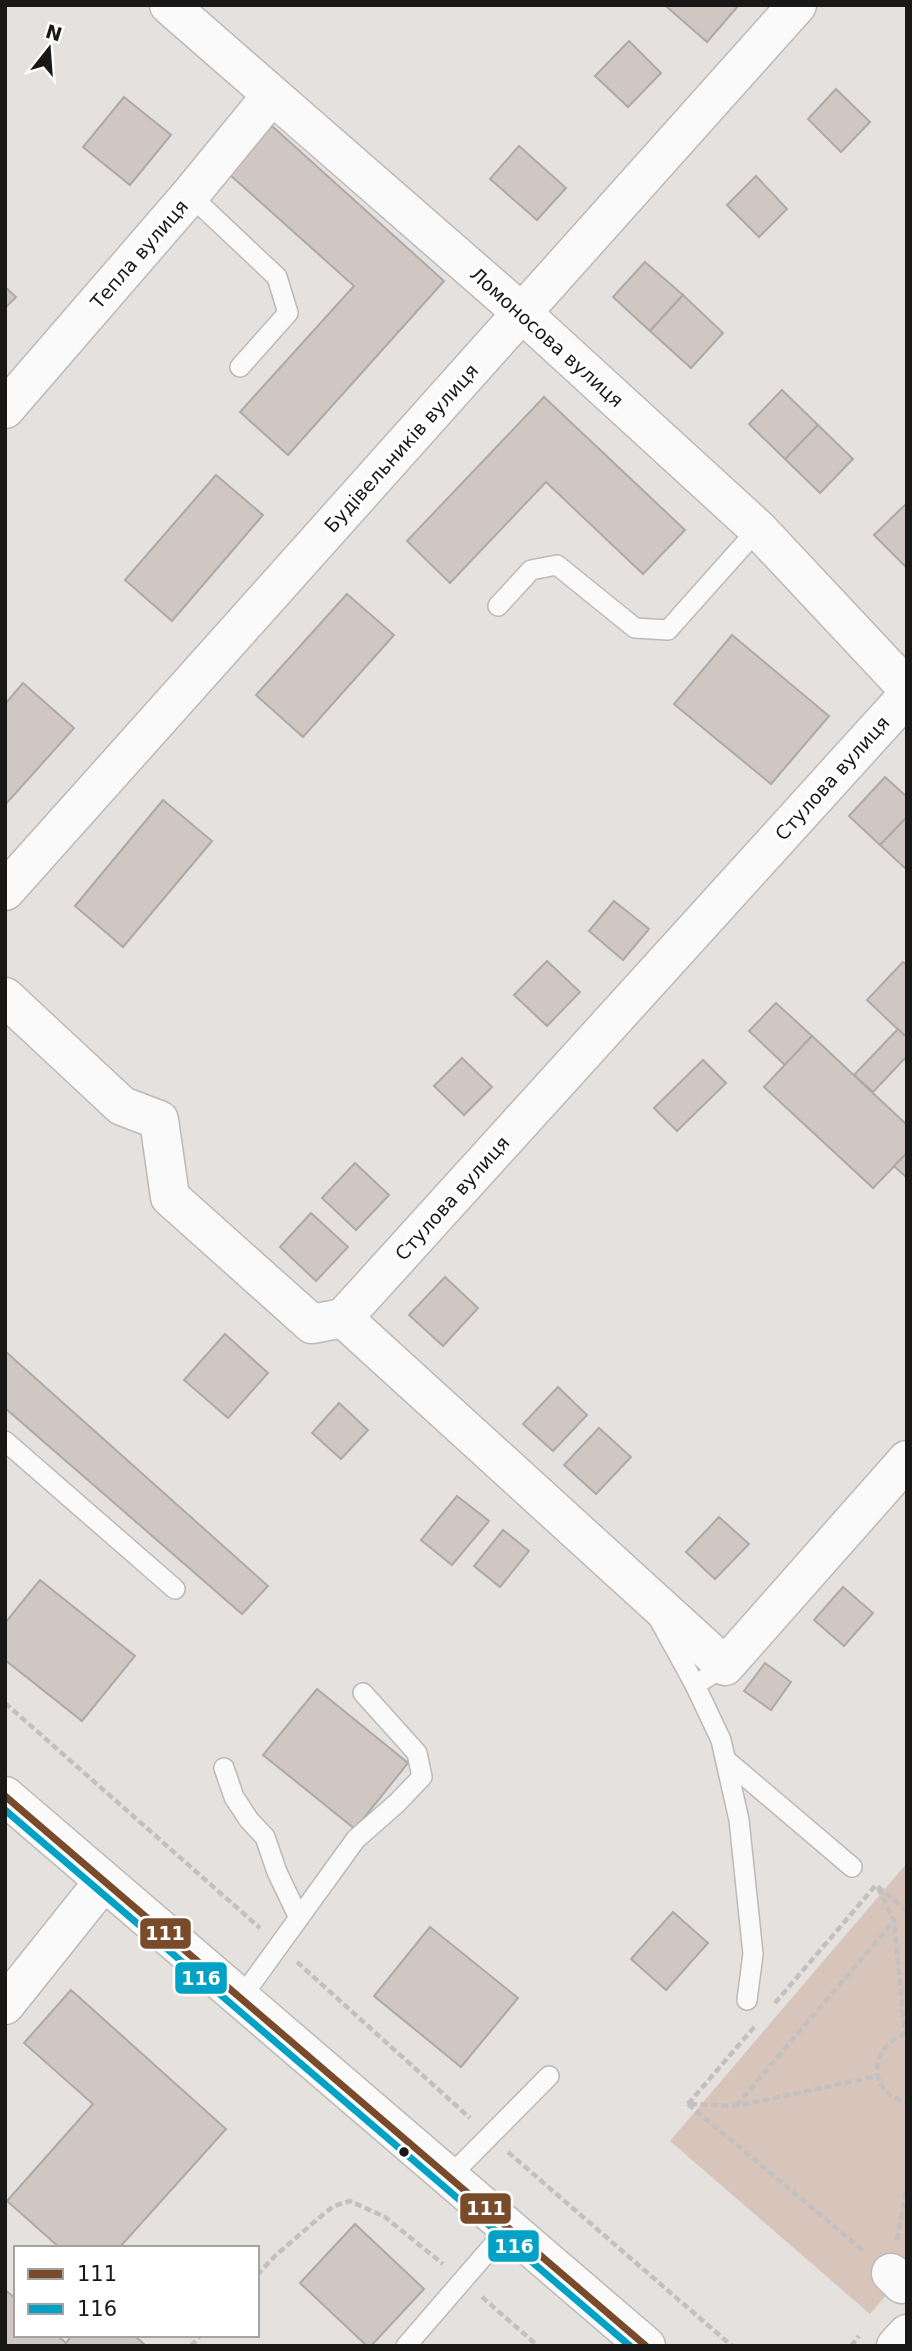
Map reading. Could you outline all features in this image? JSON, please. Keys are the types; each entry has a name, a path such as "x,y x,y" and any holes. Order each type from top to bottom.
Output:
{"street":[{"name":"Ломоносова вулиця","path":"169,5 522,313 758,529 907,688"},
{"name":"Будівельників вулиця","path":"5,891 797,5"},
{"name":"Тепла вулиця","path":"5,410 190,195 271,96"},
{"name":"Стулова вулиця","path":"343,1318 907,696"},
{"path":"5,997 122,1106 159,1120 170,1197 312,1324 343,1318 646,1595 710,1675 907,1460"},
{"path":"5,1796 646,2346"},
{"path":"5,2005 104,1881"},
{"path":"897,2346 907,2334"}],"lane":[{"path":"190,195 277,277 288,313 240,367"},
{"path":"498,606 531,570 557,565 635,628 668,630 758,529"},
{"path":"5,1441 175,1590"},
{"path":"710,1675 739,1820 753,1954 747,2000"},
{"path":"241,1998 356,1839 422,1777 417,1753 363,1693"},
{"path":"726,1760 852,1867"},
{"path":"224,1768 234,1797 265,1837 276,1872 299,1918"},
{"path":"449,2176 549,2076"},
{"path":"405,2346 508,2228"}],"path":[{"path":"5,1703 490,2135 732,2346"},
{"path":"876,1885 907,1912"},
{"path":"876,1885 894,1921 906,2034 886,2045 880,2054 878,2076 890,2095 907,2102"},
{"path":"768,2010 876,1885"},
{"path":"736,2106 894,1921"},
{"path":"688,2104 760,2021"},
{"path":"688,2104 736,2106 878,2076"},
{"path":"688,2104 897,2279 907,2185"},
{"path":"259,2273 326,2212 334,2206 350,2201 384,2217 463,2280 538,2346"}],"shaded area":[{"path":"907,1863 907,2271 870,2314 670,2141"}],"building":[{"path":"739,5 707,42 667,7"},
{"path":"629,41 661,73 628,107 595,76"},
{"path":"836,89 870,122 841,152 808,119"},
{"path":"124,97 171,135 130,185 83,147"},
{"path":"272,126 444,281 288,455 240,412 354,286 229,174"},
{"path":"519,146 566,188 537,220 490,179"},
{"path":"756,176 787,209 759,237 727,205"},
{"path":"645,262 683,295 650,331 613,297"},
{"path":"5,287 16,297 5,308"},
{"path":"683,295 723,333 691,368 650,331"},
{"path":"782,390 818,425 785,459 749,424"},
{"path":"544,397 685,530 643,574 546,482 450,583 407,541"},
{"path":"818,425 853,459 820,493 785,459"},
{"path":"216,475 263,515 172,621 125,580"},
{"path":"907,503 907,568 874,535"},
{"path":"347,594 394,635 303,737 256,695"},
{"path":"732,635 829,716 771,784 674,704"},
{"path":"23,683 74,728 5,805 5,704"},
{"path":"885,777 907,797 907,817 880,845 849,816"},
{"path":"163,800 212,841 123,947 75,906"},
{"path":"907,817 907,870 880,845"},
{"path":"614,901 649,929 623,960 589,931"},
{"path":"547,961 580,992 547,1026 514,995"},
{"path":"903,962 907,965 907,1038 867,1000"},
{"path":"776,1003 812,1036 785,1065 749,1031"},
{"path":"898,1029 907,1038 907,1056 873,1092 854,1075"},
{"path":"812,1036 907,1125 907,1153 873,1188 764,1087"},
{"path":"462,1058 492,1087 464,1115 434,1086"},
{"path":"703,1060 726,1083 677,1131 654,1108"},
{"path":"907,1153 907,1178 894,1166"},
{"path":"355,1163 389,1195 356,1230 322,1198"},
{"path":"311,1213 348,1247 316,1281 280,1247"},
{"path":"445,1277 478,1308 443,1346 409,1315"},
{"path":"225,1334 268,1373 228,1418 184,1380"},
{"path":"5,1351 268,1586 242,1614 5,1408"},
{"path":"558,1387 587,1415 553,1451 523,1424"},
{"path":"339,1403 368,1430 341,1459 312,1433"},
{"path":"599,1428 631,1457 596,1494 564,1465"},
{"path":"457,1496 489,1521 452,1565 421,1540"},
{"path":"719,1517 749,1544 715,1579 686,1552"},
{"path":"503,1530 529,1551 500,1587 474,1566"},
{"path":"40,1580 135,1656 82,1721 5,1660 5,1623"},
{"path":"843,1587 873,1613 844,1646 814,1620"},
{"path":"765,1663 791,1682 771,1710 744,1691"},
{"path":"317,1689 408,1763 355,1829 263,1755"},
{"path":"673,1912 708,1943 666,1990 631,1959"},
{"path":"430,1927 518,1998 461,2067 374,1996"},
{"path":"71,1990 226,2129 121,2246 58,2246 7,2201 93,2104 24,2043"},
{"path":"355,2224 424,2289 371,2346 367,2346 300,2283"},
{"path":"5,2290 14,2297 14,2337 59,2337 66,2343 70,2337 136,2337 146,2346 5,2346"}],"transit line":[{"name":"111","path":"5,1796 646,2346"},
{"name":"116","path":"5,1810 630,2346"}]}
